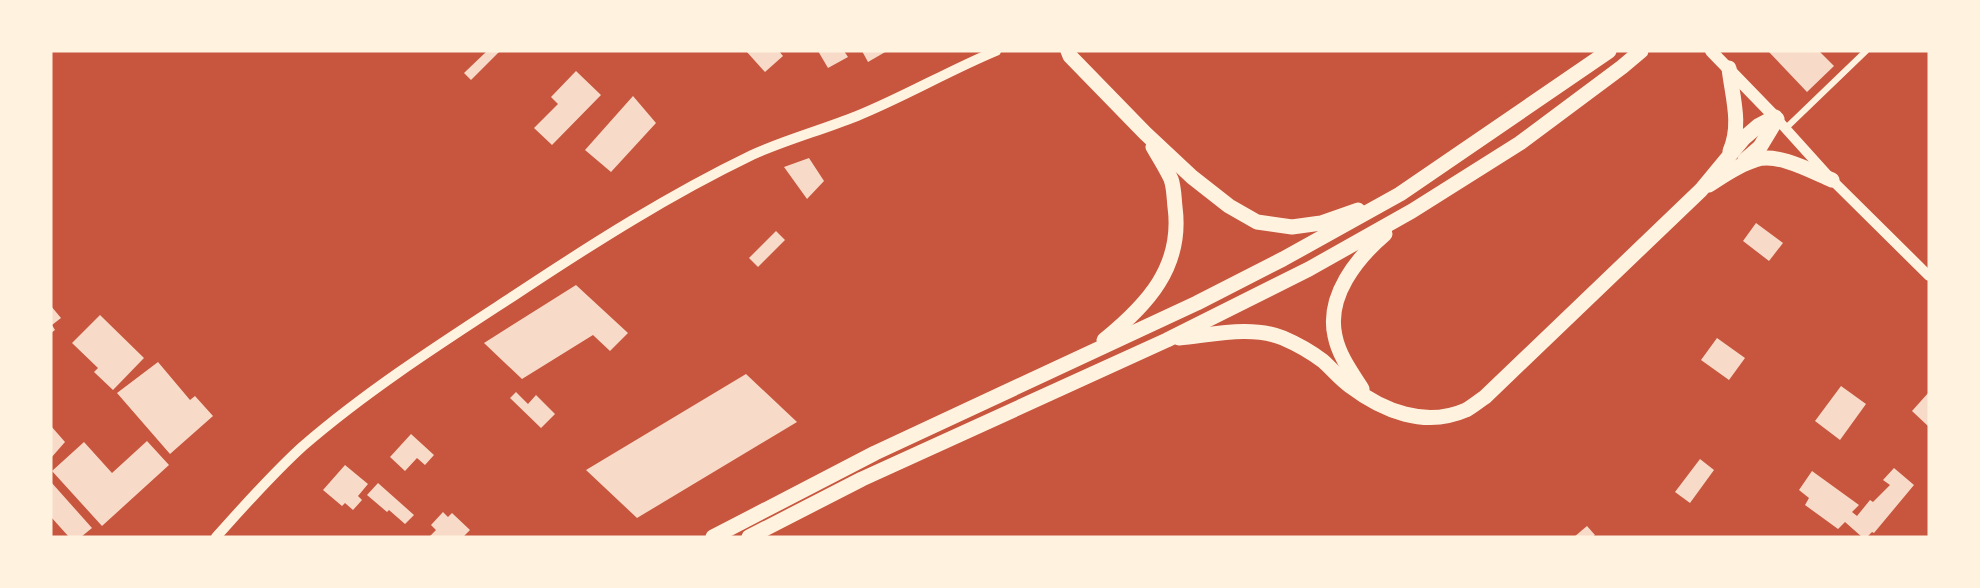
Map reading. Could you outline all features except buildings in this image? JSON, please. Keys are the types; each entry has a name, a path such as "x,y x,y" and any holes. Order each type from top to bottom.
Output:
{"highway":[{"path":"713,537 875,453 1197,303 1283,260 1400,194 1609,51"},
{"path":"749,537 862,478 1167,340 1309,269 1412,211 1520,143 1641,51"},
{"path":"1065,53 1192,177 1229,206 1257,222 1292,227 1321,223 1400,194"},
{"path":"1729,68 1737,120 1730,163"},
{"path":"1167,340 1225,333 1259,332 1282,338 1306,350 1323,361 1349,386 1392,412 1418,417 1440,417 1466,410 1485,397 1730,163 1760,147 1779,121"},
{"path":"1085,355 1138,310 1158,286 1173,254 1177,218 1172,182 1145,133"},
{"path":"1730,163 1775,158 1832,180"},
{"path":"1367,397 1346,364 1335,335 1335,306 1343,284 1352,269 1373,244 1412,211"}],"main road":[{"path":"1711,51 1779,121"}],"street":[{"path":"964,65 977,51"},
{"path":"216,537 302,447 355,404 453,336 651,208 753,155 894,100 996,51"},
{"path":"1866,51 1779,121 1832,180 1929,276"}]}
